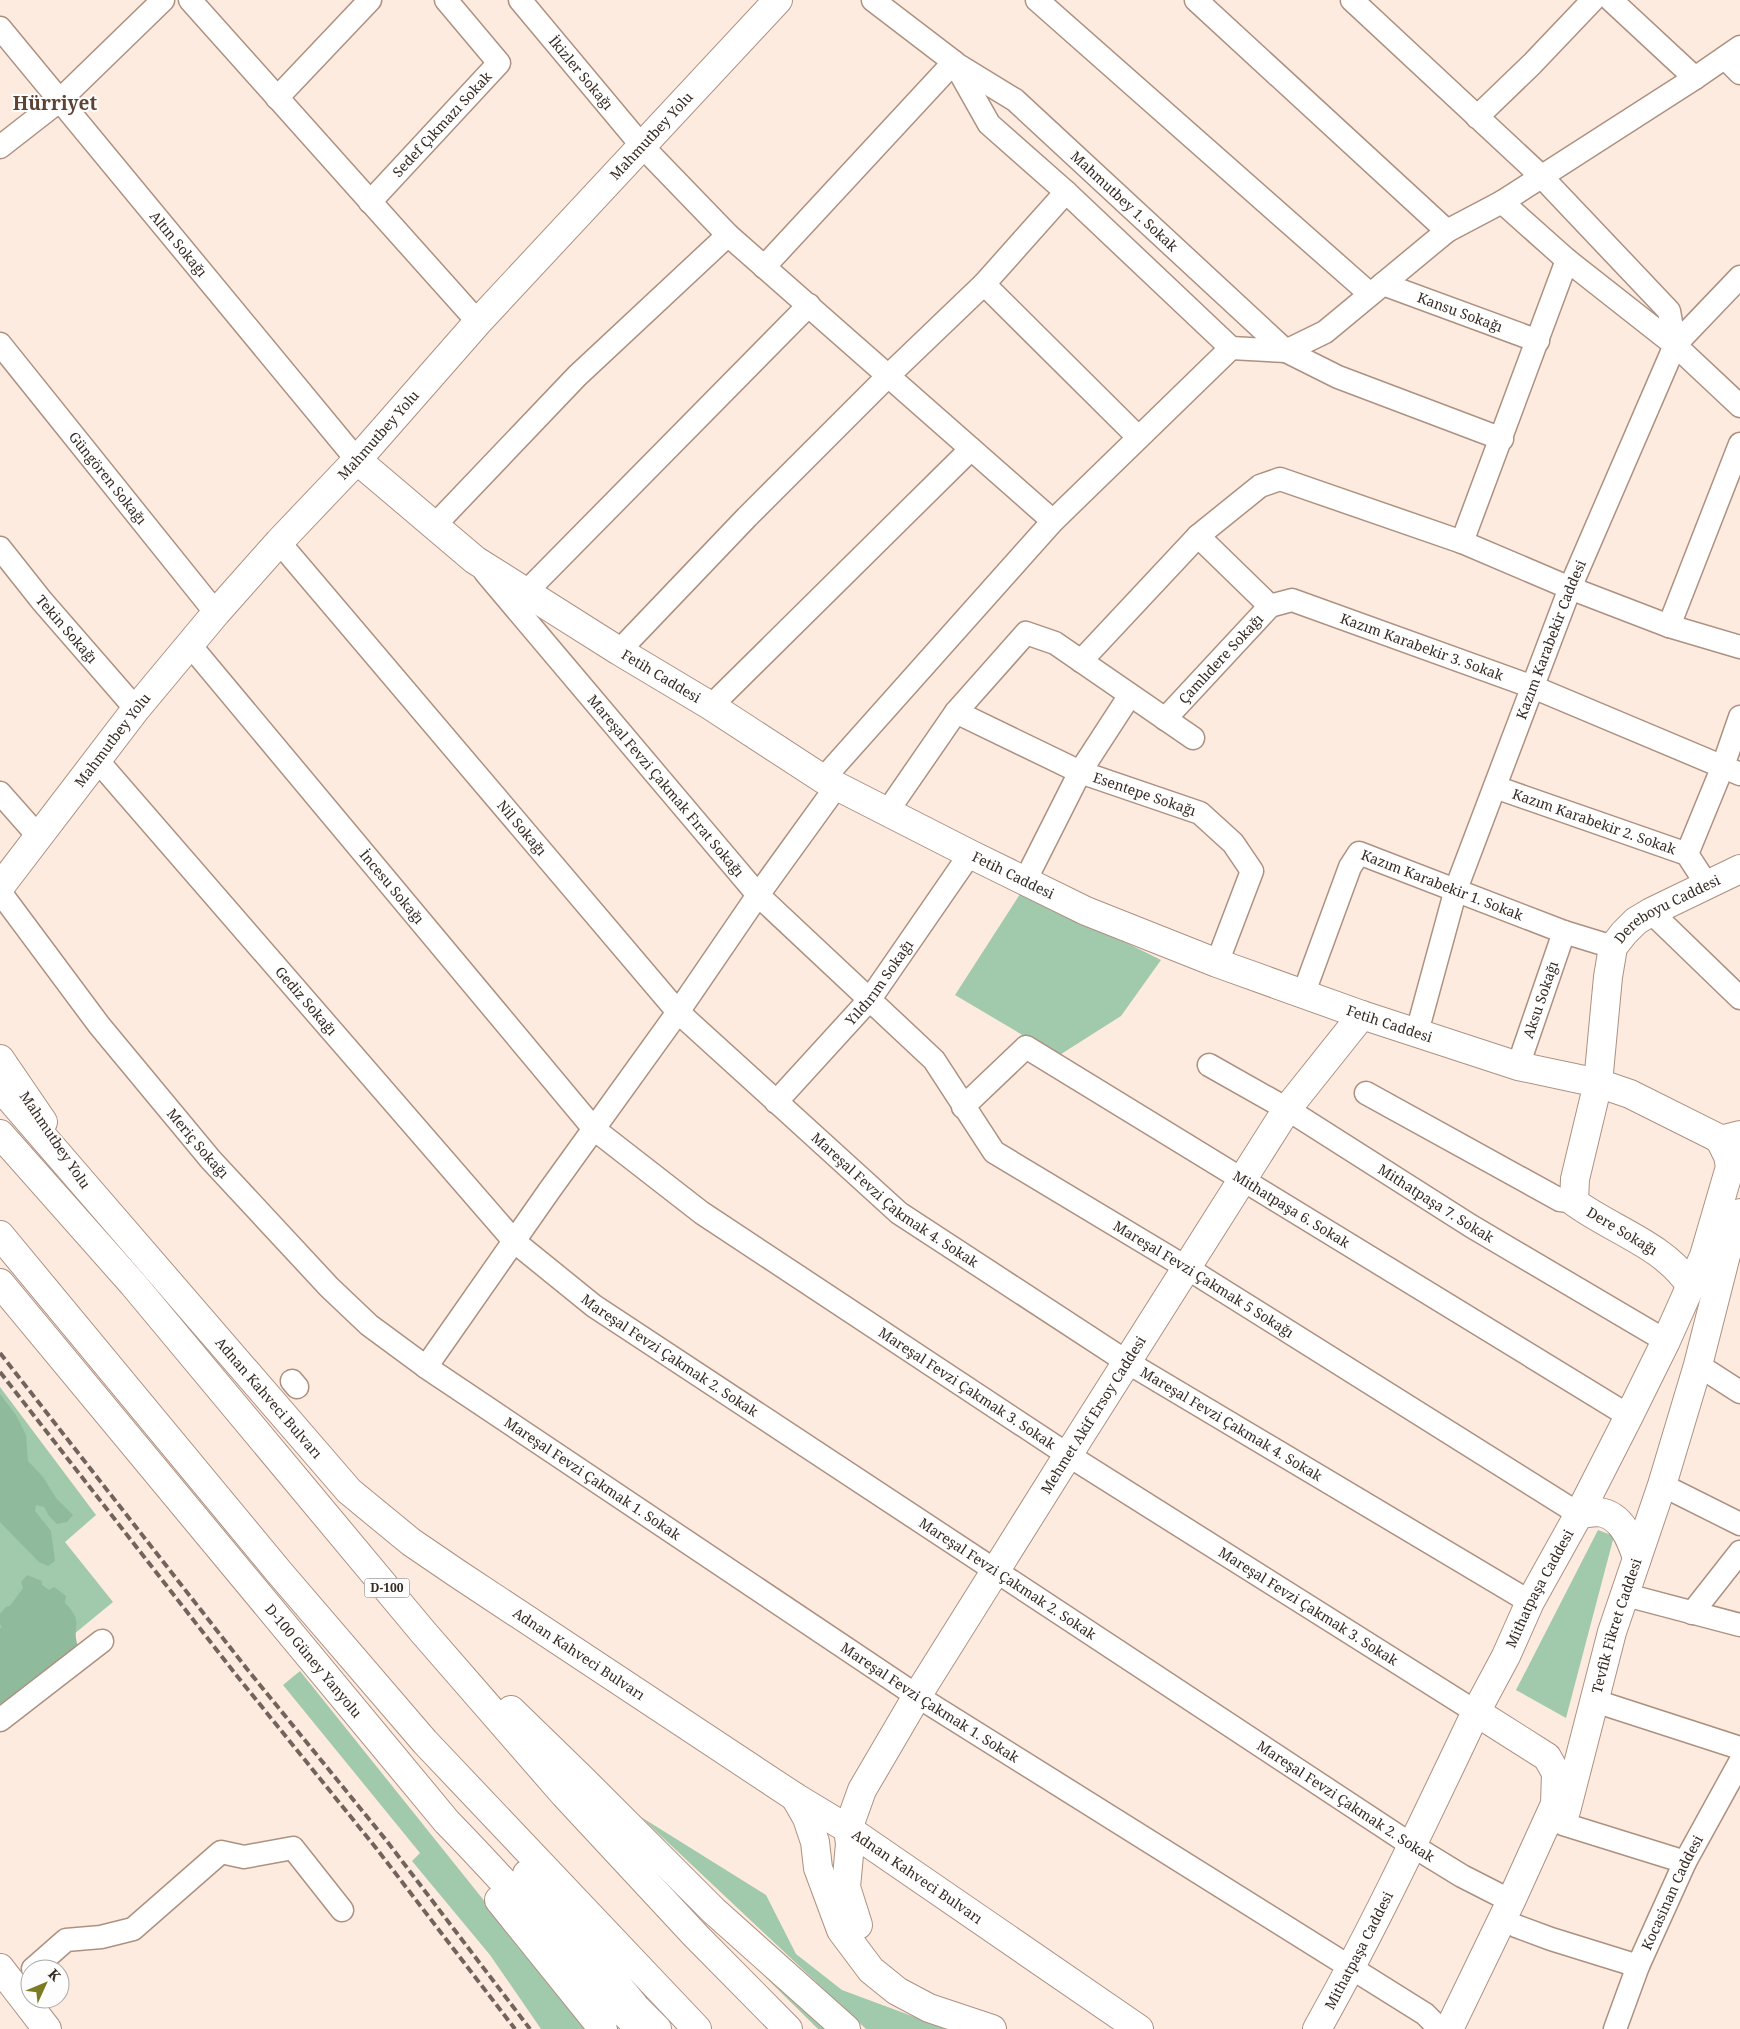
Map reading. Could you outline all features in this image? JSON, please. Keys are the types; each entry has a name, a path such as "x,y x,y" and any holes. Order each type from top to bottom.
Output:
{"main road":[{"name":"Mahmutbey Yolu","path":"0,887 136,709 216,613 279,542 357,460 478,322 778,0"},
{"name":"Fetih Caddesi","path":"357,460 475,560 830,783 970,854 1086,911 1216,963 1362,1015 1518,1066 1598,1083 1630,1094 1733,1141"},
{"name":"Dereboyu Caddesi","path":"1598,1083 1608,977 1613,947 1636,921 1707,884 1740,870"},
{"name":"Mehmet Akif Ersoy Caddesi","path":"848,1829 862,1790 917,1696 1068,1455 1287,1109 1362,1015"},
{"name":"Mahmutbey Yolu","path":"0,1059 93,1195"},
{"name":"Dere Sokağı","path":"1598,1083 1575,1179 1574,1202 1667,1258 1681,1270 1690,1285"},
{"path":"0,1087 93,1195"},
{"name":"D-100","path":"0,1134 133,1284 423,1632 570,1801 696,1936 788,2029"},
{"name":"Mithatpaşa Caddesi","path":"1317,2029 1351,1968 1413,1846 1476,1712 1506,1656 1530,1602 1579,1514 1666,1340 1704,1256 1727,1182 1730,1167 1728,1156 1733,1141"},
{"name":"Adnan Kahveci Bulvarı","path":"93,1195 349,1491 411,1542 796,1797 848,1829 1140,2029"},
{"name":"Tevfik Fikret Caddesi","path":"1449,2029 1563,1824 1612,1632 1662,1485 1733,1258 1740,1213"},
{"path":"0,1235 278,1572 425,1742 698,2029"},
{"name":"D-100 Güney Yanyolu","path":"0,1283 447,1822 501,1877 609,1998 640,2029"},
{"path":"1579,1514 1600,1512 1615,1519 1628,1534 1637,1558"},
{"path":"423,1632 534,1731 714,1911 846,2029"},
{"name":"Tevfik Fikret Caddesi","path":"1470,2029 1555,1804 1556,1773 1547,1757 1476,1712"},
{"path":"1535,1748 1553,1747 1584,1741"},
{"path":"796,1797 807,1818 815,1842 818,1868 841,1930 871,1970 897,1991 929,2008 963,2018 985,2028"},
{"path":"477,1798 508,1849 539,1889 637,2009 657,2029"},
{"path":"447,1822 489,1886 538,1951 603,2029"},
{"path":"848,1829 850,1844 846,1887 854,1918 868,1946 897,1991"},
{"path":"19,1974 47,2029"}],"street":[{"path":"0,147 59,101 163,0"},
{"path":"190,0 478,322"},
{"path":"277,98 370,0"},
{"name":"Sedef Çıkmazı Sokak","path":"370,202 499,63 446,0"},
{"name":"İkizler Sokağı","path":"520,0 642,146 728,235 1053,521"},
{"name":"Mahmutbey 1. Sokak","path":"873,0 954,62 1016,100 1286,351"},
{"path":"1037,0 1377,289"},
{"path":"1196,0 1447,231"},
{"path":"1352,0 1541,176 1669,311 1675,345"},
{"path":"1611,0 1695,78"},
{"path":"1477,117 1532,64 1580,4"},
{"name":"Altın Sokağı","path":"0,28 357,460"},
{"path":"1286,351 1325,332 1447,231 1502,202 1695,78 1735,59"},
{"path":"764,267 954,62 989,124 1066,192 1231,348 1286,351 1338,377 1502,438"},
{"path":"620,651 747,517 888,376 984,284 1066,192"},
{"path":"1502,202 1567,260 1675,345 1740,406"},
{"path":"434,526 577,376 728,235"},
{"path":"1462,542 1567,260"},
{"name":"Kazım Karabekir Caddesi","path":"1417,1032 1456,889 1570,588 1675,345 1740,277"},
{"path":"984,284 1138,437"},
{"name":"Kansu Sokağı","path":"1377,289 1538,341"},
{"path":"527,591 809,305"},
{"name":"Güngören Sokağı","path":"0,344 216,613"},
{"path":"426,1367 678,1012 830,783 1053,521 1231,348"},
{"path":"1669,626 1740,444"},
{"path":"710,706 971,449"},
{"path":"1081,661 1198,536 1260,486 1280,478 1462,542 1570,588 1669,626 1740,647"},
{"name":"Çamlıdere Sokağı","path":"1165,719 1270,606 1198,536"},
{"name":"Nil Sokağı","path":"279,542 678,1012 776,1102"},
{"name":"Tekin Sokağı","path":"0,548 42,601 136,709"},
{"name":"Mareşal Fevzi Çakmak Fırat Sokağı","path":"475,560 758,894 870,999"},
{"name":"Kazım Karabekir 3. Sokak","path":"1270,606 1292,600 1533,687 1731,770"},
{"path":"887,812 956,712 1026,633 1055,643 1193,738"},
{"name":"İncesu Sokağı","path":"190,645 594,1129"},
{"path":"1025,881 1080,772 1130,695"},
{"name":"Esentepe Sokağı","path":"956,712 1080,772 1200,813 1233,843 1252,871 1216,963"},
{"path":"1687,854 1731,770 1740,717"},
{"name":"Gediz Sokağı","path":"97,760 515,1242"},
{"name":"Kazım Karabekir 2. Sokak","path":"1495,787 1687,854 1707,884"},
{"path":"0,792 40,837"},
{"name":"Kazım Karabekir 1. Sokak","path":"1304,995 1350,867 1359,853 1564,932 1613,947"},
{"name":"Yıldırım Sokağı","path":"776,1102 870,999 970,854"},
{"name":"Meriç Sokağı","path":"0,892 99,1025 211,1160 329,1287 369,1325 426,1367"},
{"path":"1651,912 1740,998"},
{"name":"Aksu Sokağı","path":"1518,1066 1564,932"},
{"name":"Mareşal Fevzi Çakmak 5 Sokağı","path":"870,999 934,1060 994,1152 1187,1268 1579,1514"},
{"name":"Mithatpaşa 6. Sokak","path":"963,1107 1026,1047 1629,1416"},
{"name":"Mithatpaşa 7. Sokak","path":"1208,1065 1287,1109 1471,1226 1666,1340"},
{"path":"1366,1093 1560,1200 1574,1202"},
{"name":"Mareşal Fevzi Çakmak 4. Sokak","path":"776,1102 899,1213 1127,1362 1530,1602"},
{"name":"Mareşal Fevzi Çakmak 3. Sokak","path":"594,1129 702,1213 1068,1455 1476,1712"},
{"name":"Mareşal Fevzi Çakmak 2. Sokak","path":"515,1242 594,1306 1413,1846 1462,1876 1551,1939 1638,1966"},
{"path":"1698,1365 1740,1392"},
{"name":"Mareşal Fevzi Çakmak 1. Sokak","path":"426,1367 917,1696 1425,2014 1440,2029"},
{"path":"1662,1485 1740,1524"},
{"path":"1692,1613 1740,1552"},
{"path":"1626,1595 1740,1625"},
{"path":"0,1720 102,1640"},
{"path":"1595,1701 1740,1748"},
{"name":"Kocasinan Caddesi","path":"1615,2029 1638,1966 1685,1862 1740,1762"},
{"path":"1563,1824 1685,1862"},
{"path":"19,1974 66,1940 101,1937 133,1929 220,1852 244,1857 294,1848 342,1910"}],"green space":[{"path":"1022,891 1161,960 1121,1016 1058,1056 955,995"},
{"path":"0,1387 96,1515 65,1542 113,1602 0,1695"},
{"path":"0,1394 16,1415 26,1435 28,1461 43,1477 56,1498 73,1515 67,1522 57,1524 44,1507 36,1505 35,1511 51,1531 55,1561 48,1566 39,1562 0,1522"},
{"path":"1598,1530 1614,1536 1566,1718 1516,1690"},
{"path":"27,1575 42,1581 42,1585 49,1590 54,1587 66,1596 65,1603 76,1620 78,1646 0,1711 0,1628 2,1628 0,1614 6,1607 10,1606 23,1588 21,1582"},
{"path":"300,1671 587,2029 541,2029 490,1955 412,1861 420,1853 283,1685"},
{"path":"641,1817 766,1895 796,1954 842,1990 947,2029 866,2029"},
{"path":"735,1947 827,2029 818,2029"}],"railway":[{"path":"0,1353 247,1669 386,1840 530,2029"},
{"path":"0,1372 237,1676 376,1848 515,2029"}],"district":[{"name":"Hürriyet","path":"55,103"}]}
